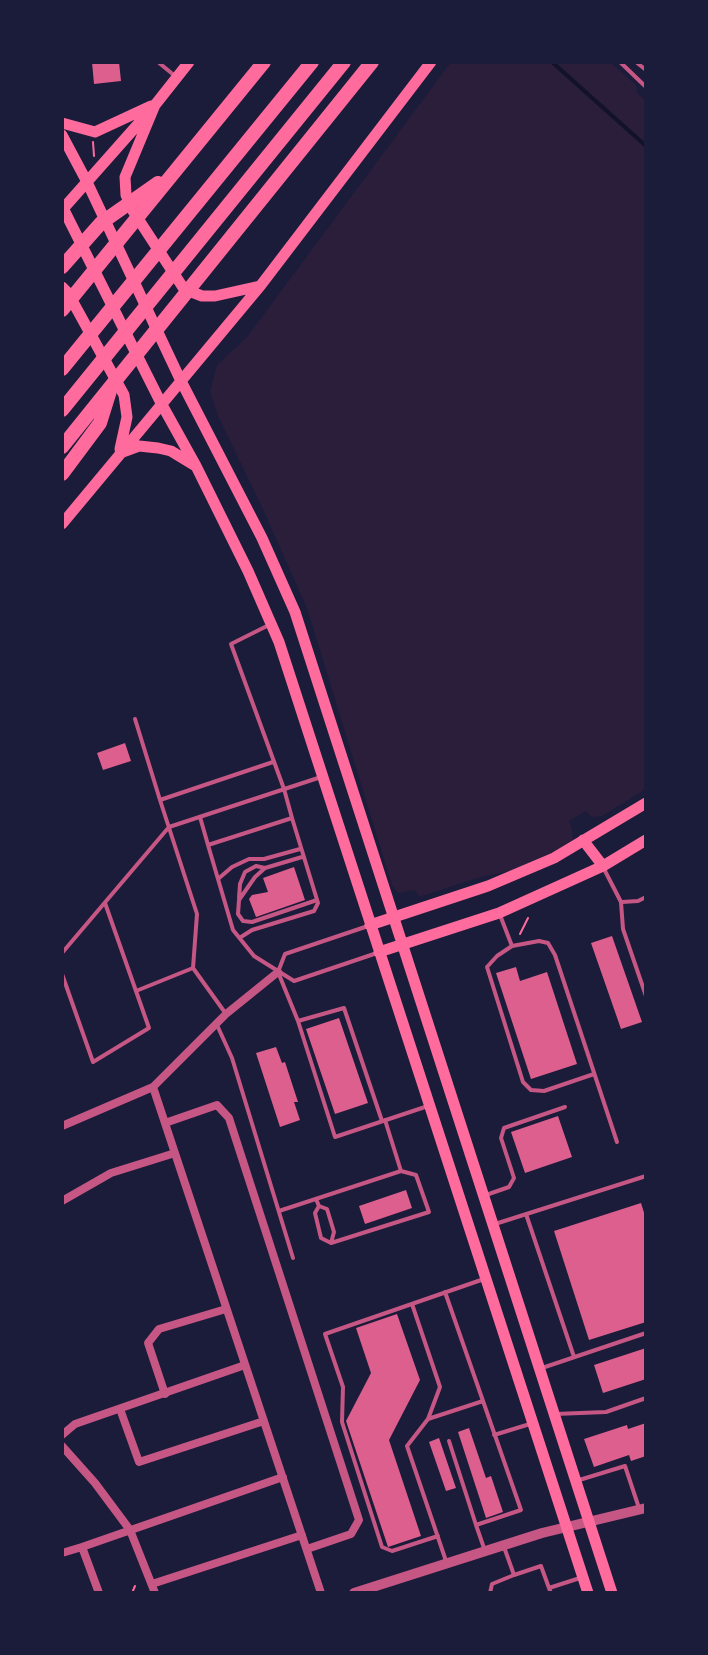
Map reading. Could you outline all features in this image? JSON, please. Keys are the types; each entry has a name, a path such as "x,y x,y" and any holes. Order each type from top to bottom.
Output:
{"highway":[{"path":"62,310 264,62"},
{"path":"62,369 312,62"},
{"path":"62,410 344,62"},
{"path":"62,447 372,62"},
{"path":"62,267 101,223 171,173"},
{"path":"62,474 100,423 113,383"}],"main road":[{"path":"189,62 155,105 62,208 196,466 272,624 588,1593"},
{"path":"62,524 261,285 431,62"},
{"path":"155,105 125,177 126,195 133,211 184,289 202,296 215,296 261,285"},
{"path":"62,123 95,132 155,105"},
{"path":"62,135 180,379 259,532 295,612 612,1593"},
{"path":"62,287 124,395 127,417 120,454"},
{"path":"120,454 139,446 158,448 171,451 196,466"},
{"path":"370,925 488,886 554,858 646,803"},
{"path":"583,840 603,866"},
{"path":"379,952 499,913 603,866 646,840"}],"street":[{"path":"62,1126 153,1087 216,1023 278,972"},
{"path":"153,1087 321,1593"},
{"path":"165,1123 217,1105 229,1118 359,1520 351,1534 307,1549"},
{"path":"62,1201 111,1173 175,1153"},
{"path":"165,1394 148,1343 159,1329 226,1309"},
{"path":"62,1435 75,1424 245,1365"},
{"path":"120,1409 139,1462 264,1421"},
{"path":"62,1446 130,1530 153,1589 302,1535"},
{"path":"62,1553 283,1477"},
{"path":"354,1593 503,1545 643,1509"},
{"path":"82,1547 99,1593"}],"lane":[{"path":"158,62 177,77"},
{"path":"620,62 646,87"},
{"path":"636,62 646,70"},
{"path":"241,937 252,930 314,911 317,900 284,789 231,644 272,624"},
{"path":"135,719 197,914 193,968 226,1014"},
{"path":"160,800 273,762"},
{"path":"62,953 169,827 323,776"},
{"path":"200,817 233,930 254,956 294,981 379,952"},
{"path":"208,845 292,818"},
{"path":"218,879 232,867 249,859 264,859 300,849"},
{"path":"239,900 265,868 302,857"},
{"path":"265,868 256,866 245,872 240,884 238,914 243,921 317,900"},
{"path":"603,866 621,902 623,929 646,996"},
{"path":"621,902 646,897"},
{"path":"62,974 93,1062 149,1028 105,903"},
{"path":"499,913 512,946"},
{"path":"370,925 285,954 278,972 298,1021 335,1137 429,1106"},
{"path":"594,1074 544,1091 531,1090 523,1082 487,967 497,956 512,946 539,941 548,943 555,955 617,1142"},
{"path":"136,991 193,968"},
{"path":"298,1021 344,1008 401,1171"},
{"path":"216,1023 232,1058 293,1258"},
{"path":"484,1195 509,1187 514,1178 501,1138 504,1128 565,1107"},
{"path":"279,1211 401,1171 416,1175 429,1212 331,1243 321,1238 315,1213 319,1206"},
{"path":"493,1225 646,1176"},
{"path":"316,1199 319,1206 327,1209 334,1232 331,1243"},
{"path":"526,1214 574,1357"},
{"path":"438,1536 392,1551 382,1547 342,1422 343,1387 325,1334 485,1278"},
{"path":"445,1292 521,1510 476,1525"},
{"path":"412,1304 440,1387 428,1419 407,1446 446,1563"},
{"path":"538,1369 646,1333"},
{"path":"553,1414 606,1412 646,1398"},
{"path":"428,1419 483,1401"},
{"path":"494,1435 532,1423"},
{"path":"449,1441 485,1551"},
{"path":"575,1482 625,1466 643,1509"},
{"path":"503,1545 514,1575"},
{"path":"490,1593 492,1584 541,1566 550,1590 583,1577"}],"path":[{"path":"86,156 94,158 93,137"},
{"path":"520,934 528,918"},
{"path":"132,1593 135,1586"}],"shaded area":[{"path":"451,62 610,62 636,85 637,93 646,101 646,789 602,816 591,817 586,811 569,821 573,840 542,858 510,871 419,897 415,890 398,893 392,885 307,608 218,416 210,392 217,365 247,337"}],"building":[{"path":"92,62 119,62 121,81 94,84"},
{"path":"125,743 131,761 103,770 97,753"},
{"path":"294,867 305,900 256,917 249,899 252,895 268,892 263,878"},
{"path":"612,936 642,1022 621,1029 591,943"},
{"path":"516,967 520,981 547,972 577,1064 531,1079 496,973"},
{"path":"339,1018 368,1103 335,1114 306,1029"},
{"path":"276,1047 282,1063 285,1062 298,1102 294,1102 300,1120 280,1127 256,1053"},
{"path":"558,1116 572,1157 525,1173 511,1132"},
{"path":"406,1190 412,1208 365,1224 359,1206"},
{"path":"641,1203 646,1219 646,1322 589,1340 554,1231"},
{"path":"397,1314 420,1380 389,1440 421,1536 388,1547 346,1421 371,1373 356,1328"},
{"path":"646,1348 646,1379 603,1393 594,1365"},
{"path":"646,1423 646,1456 631,1461 629,1455 594,1467 584,1439 627,1425 628,1429"},
{"path":"469,1428 486,1478 491,1476 503,1512 486,1518 458,1432"},
{"path":"439,1438 456,1488 446,1491 429,1442"}],"waterway":[{"path":"552,62 646,146"}]}
